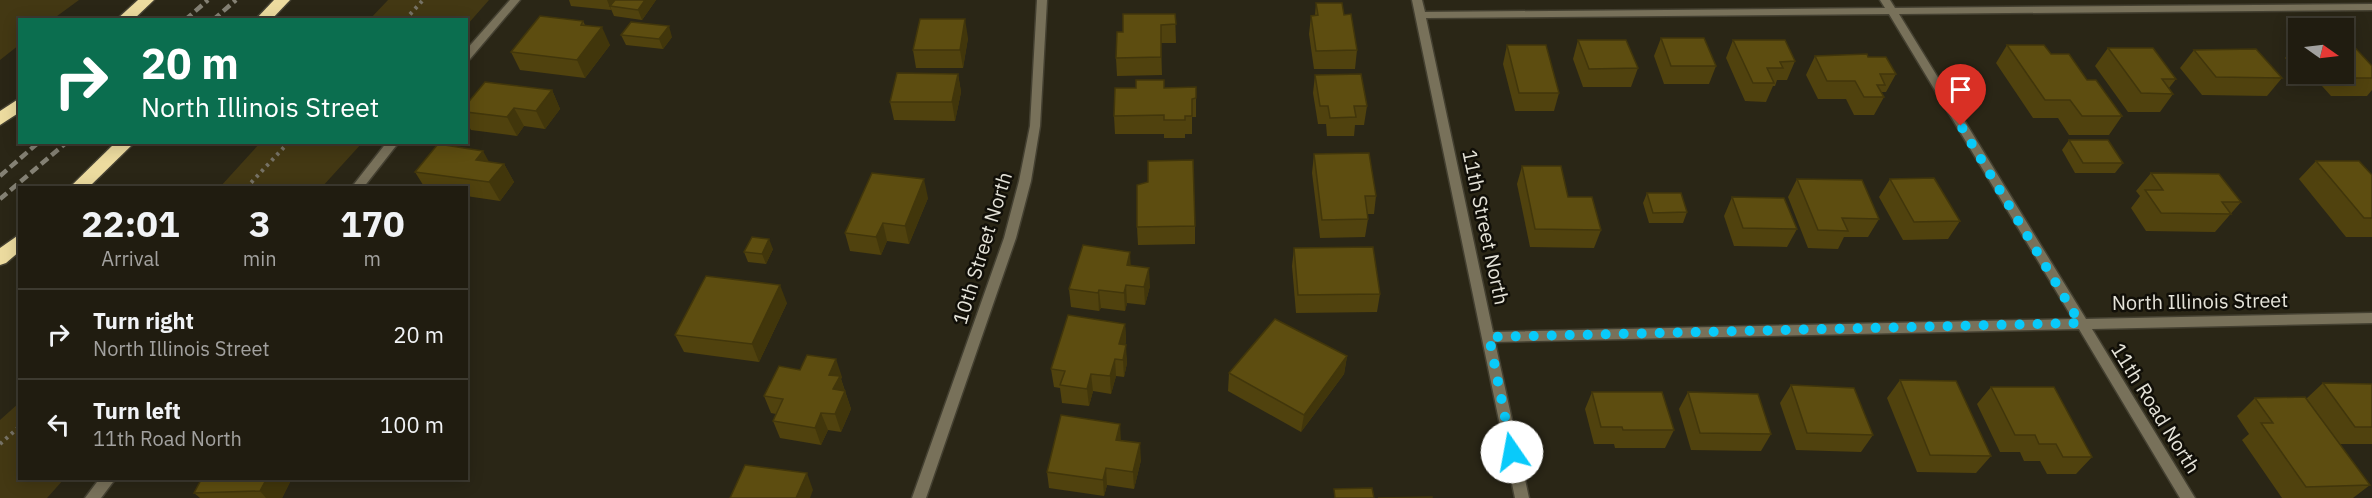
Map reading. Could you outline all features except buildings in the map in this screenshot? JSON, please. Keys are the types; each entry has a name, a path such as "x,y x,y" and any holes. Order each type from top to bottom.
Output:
{"highway":[{"path":"125,18 147,0"},
{"path":"264,18 283,0"},
{"path":"0,119 18,105"},
{"path":"79,186 125,144"},
{"path":"0,258 18,242"}],"street":[{"path":"468,55 515,0"},
{"name":"10th Street North","path":"919,498 1010,238 1025,181 1035,126 1042,0"},
{"name":"11th Street North","path":"1417,0 1522,498"},
{"path":"1421,15 1888,5 2372,7"},
{"name":"11th Road North","path":"1888,5 2188,498"},
{"path":"358,186 392,144"},
{"name":"North Illinois Street","path":"1489,337 2372,318"},
{"path":"92,498 107,480"}],"path":[{"path":"407,18 423,0"},
{"path":"248,186 287,144"},
{"path":"0,444 17,431"}],"shaded area":[{"path":"0,0 79,0 54,18 18,18 18,46 0,60"},
{"path":"388,0 489,0 468,24 468,18 371,18"},
{"path":"259,144 361,144 323,186 221,186"},
{"path":"18,404 18,480 63,480 47,498 0,498 0,420"}],"railway":[{"path":"187,18 208,0"},
{"path":"215,18 236,0"},
{"path":"0,176 37,144"},
{"path":"0,199 65,144"}],"route":[{"path":"1512,452 1489,337 2080,323 1961,126"}]}
